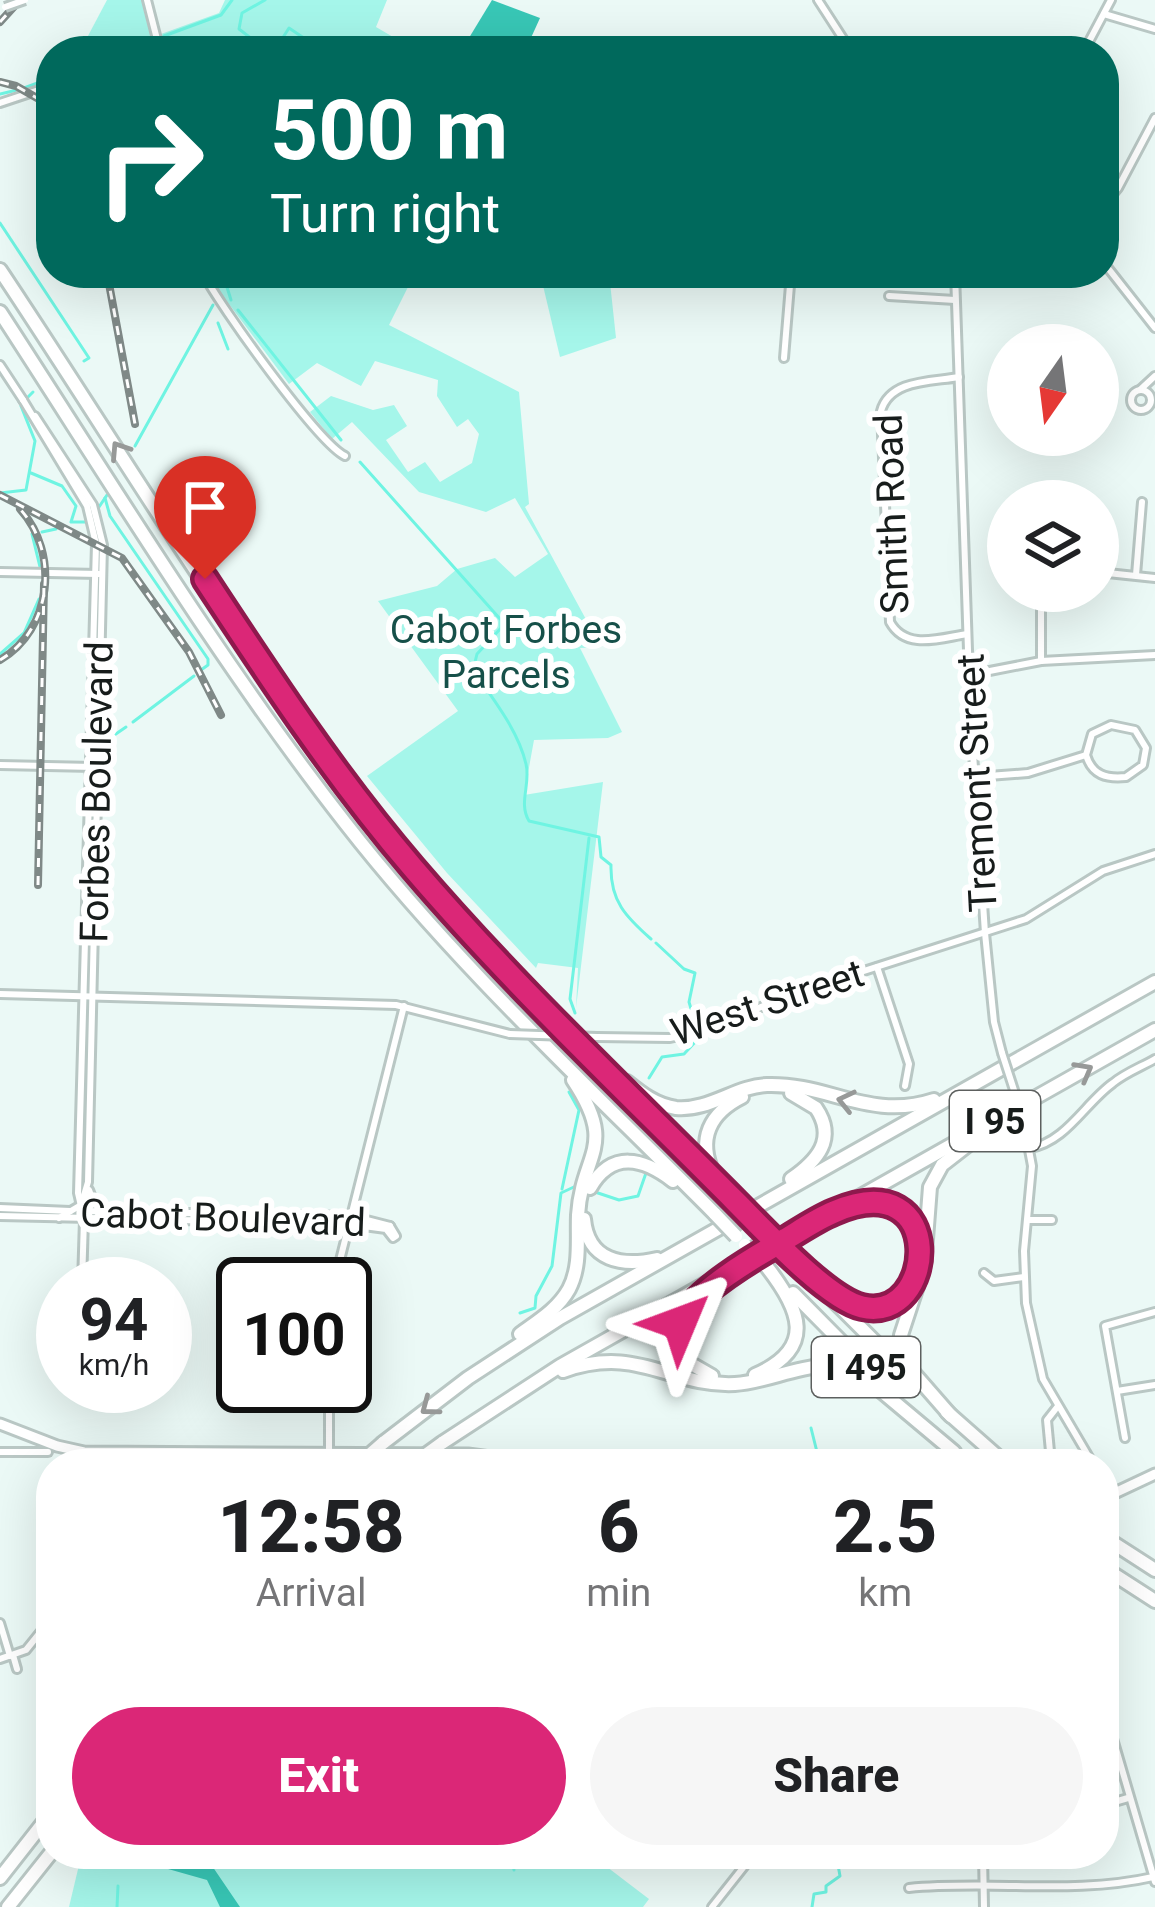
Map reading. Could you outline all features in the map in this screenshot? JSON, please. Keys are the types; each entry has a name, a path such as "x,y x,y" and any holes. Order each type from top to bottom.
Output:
{"highway":[{"name":"I 495","path":"0,270 268,676 346,785 442,901 788,1255 989,1449"},
{"name":"I 495","path":"0,312 298,761 407,898 745,1246 952,1449"},
{"name":"I 95","path":"376,1449 537,1332 1155,982"},
{"name":"I 95","path":"434,1449 745,1246 836,1211 1017,1114 1155,1030"},
{"path":"575,1039 643,1094 676,1108 704,1105 762,1085 886,1108 917,1105 960,1092"},
{"path":"468,1378 560,1303 576,1268 579,1208 595,1158 596,1131 584,1096 556,1054"},
{"path":"736,1202 710,1168 705,1144 710,1126 720,1112 743,1096 768,1090 792,1094 819,1112 825,1129 823,1147 811,1165 755,1208"},
{"path":"951,1416 914,1375 901,1347 903,1322 925,1262 928,1196 945,1162 1017,1114"},
{"path":"670,1256 620,1263 592,1246 584,1228 584,1211 589,1190 603,1170 626,1160 646,1163 715,1214"},
{"path":"788,1255 857,1306 879,1308 901,1297 919,1262 919,1238 911,1218 880,1203 836,1211"},
{"path":"745,1246 683,1314 679,1345 693,1367 717,1377 743,1378 767,1370 790,1349 798,1328 796,1311 767,1267"},
{"path":"508,1398 563,1371 607,1361 726,1384 838,1365 861,1374 951,1449"},
{"path":"1119,1547 1155,1570"},
{"path":"1119,1578 1155,1601"},
{"path":"2,1873 36,1831"},
{"path":"8,1907 38,1869"}],"main road":[{"path":"0,1424 70,1449"},
{"path":"1119,1488 1155,1474"}],"street":[{"path":"3,8 25,0"},
{"path":"147,0 156,36"},
{"path":"818,0 841,36"},
{"path":"1092,36 1111,0"},
{"path":"1104,14 1155,29"},
{"path":"0,103 36,91"},
{"path":"1119,186 1155,118"},
{"path":"1119,282 1155,328"},
{"path":"214,288 311,422 345,456"},
{"path":"784,358 790,288"},
{"name":"Tremont Street","path":"956,288 969,675 994,1022 1030,1148 1024,1276 1039,1366 1084,1449"},
{"path":"889,296 956,300"},
{"name":"Forbes Boulevard","path":"0,365 94,505 100,544 80,1211"},
{"path":"1141,389 1155,376"},
{"name":"Smith Road","path":"959,377 890,393 882,406 882,434 890,622 896,634 912,641 967,634"},
{"path":"1136,575 1142,502"},
{"path":"0,572 99,574"},
{"path":"1119,574 1155,578"},
{"path":"1041,612 1041,661"},
{"path":"969,675 1041,661 1155,655"},
{"path":"1111,725 1136,730 1146,748 1140,768 1121,778 1097,773 1086,755 1092,734 1111,725"},
{"path":"975,777 1028,773 1086,755"},
{"path":"0,765 94,767"},
{"name":"West Street","path":"0,994 404,1006 510,1034 670,1038 1037,914 1103,871 1155,854"},
{"path":"877,967 909,1064 905,1086"},
{"name":"Forbes Boulevard","path":"80,1211 88,1183 88,996"},
{"path":"341,1257 404,1006"},
{"path":"1030,1148 1057,1137 1112,1083 1155,1059"},
{"path":"88,1183 94,1203 110,1211"},
{"path":"0,1212 57,1214 78,1192"},
{"path":"80,1211 81,1257"},
{"name":"Cabot Boulevard","path":"80,1211 350,1220"},
{"name":"Cabot Boulevard","path":"57,1214 110,1211 350,1220 388,1227"},
{"path":"1028,1220 1052,1220"},
{"path":"984,1273 994,1281 1024,1276"},
{"path":"1125,1438 1105,1326 1155,1312"},
{"path":"1117,1391 1155,1385"},
{"path":"1050,1449 1047,1420 1058,1406"},
{"path":"329,1413 329,1449"},
{"path":"0,1452 36,1452"},
{"path":"0,1622 17,1670"},
{"path":"0,1659 30,1647 36,1639"},
{"path":"909,1888 1113,1886 1154,1880 1119,1764"},
{"path":"1119,1801 1128,1798"},
{"path":"712,1907 742,1869"},
{"path":"983,1869 984,1907"}],"green space":[{"path":"107,0 142,0 151,36 88,36"},
{"path":"225,0 387,0 376,27 391,36 162,36 219,13"},
{"path":"492,0 540,18 532,36 470,36"},
{"name":"Cabot Forbes Parcels","path":"217,288 408,288 389,325 519,392 529,504 525,507 601,647 580,648 622,732 608,738 534,740 524,795 603,782 576,1008 578,968 538,963 536,968 447,873 367,776 458,711 378,601 437,586 457,569 495,558 515,577 548,554 515,498 486,512 419,492 352,422 332,439 310,412 331,396 373,410 394,405 407,426 386,440 408,472 425,462 440,482 472,463 479,434 468,419 457,427 437,396 438,380 375,361 361,386 317,363 289,384"},
{"path":"544,288 611,288 616,338 560,357"},
{"path":"78,1869 610,1869 649,1899 643,1907 69,1907"},
{"path":"168,1869 214,1869 240,1907 220,1907 207,1880"}],"waterway":[{"path":"164,36 221,15 232,0"},
{"path":"248,36 239,29 242,13 265,0"},
{"path":"284,36 289,28 301,36"},
{"path":"24,88 36,84"},
{"path":"0,94 17,90"},
{"path":"0,223 36,278"},
{"path":"43,288 89,358 84,361"},
{"path":"227,288 231,300"},
{"path":"135,446 213,305"},
{"path":"238,310 341,440"},
{"path":"218,323 228,349"},
{"path":"27,398 33,392"},
{"path":"0,493 26,490 35,441 21,406"},
{"path":"360,462 501,620 501,628 477,654 473,670 522,751 529,821 599,837 601,857 611,865 617,898 651,939"},
{"path":"31,473 62,486 76,506 71,522 86,522"},
{"path":"99,507 107,495"},
{"path":"105,498 110,516 208,659 201,670"},
{"path":"42,532 56,529"},
{"path":"36,533 32,534 40,567"},
{"path":"0,654 24,633 39,599"},
{"path":"133,722 194,676"},
{"path":"110,738 126,727"},
{"path":"575,1013 570,999 589,838"},
{"path":"656,943 695,973 689,1002 695,1022"},
{"path":"649,1078 662,1057 684,1054 698,1039"},
{"path":"562,1189 579,1110 569,1092"},
{"path":"595,1192 619,1200 638,1196 646,1173"},
{"path":"520,1313 535,1308 552,1266 561,1193 576,1186"},
{"path":"811,1428 816,1449"},
{"path":"812,1907 814,1894 826,1892 826,1886 840,1876 839,1869"},
{"path":"117,1907 118,1886"}],"railway":[{"path":"0,22 20,0"},
{"path":"0,82 36,97"},
{"path":"110,288 135,424"},
{"path":"0,495 122,558 189,652 221,715"},
{"path":"0,660 31,630 44,590 41,547 20,509"},
{"path":"38,885 44,584"}],"route":[{"path":"205,579 281,695 414,869 460,922 766,1232 788,1255 850,1303 879,1308 898,1300 913,1281 920,1250 916,1228 906,1213 886,1204 836,1211 795,1234 754,1257 690,1305 680,1323"}]}
